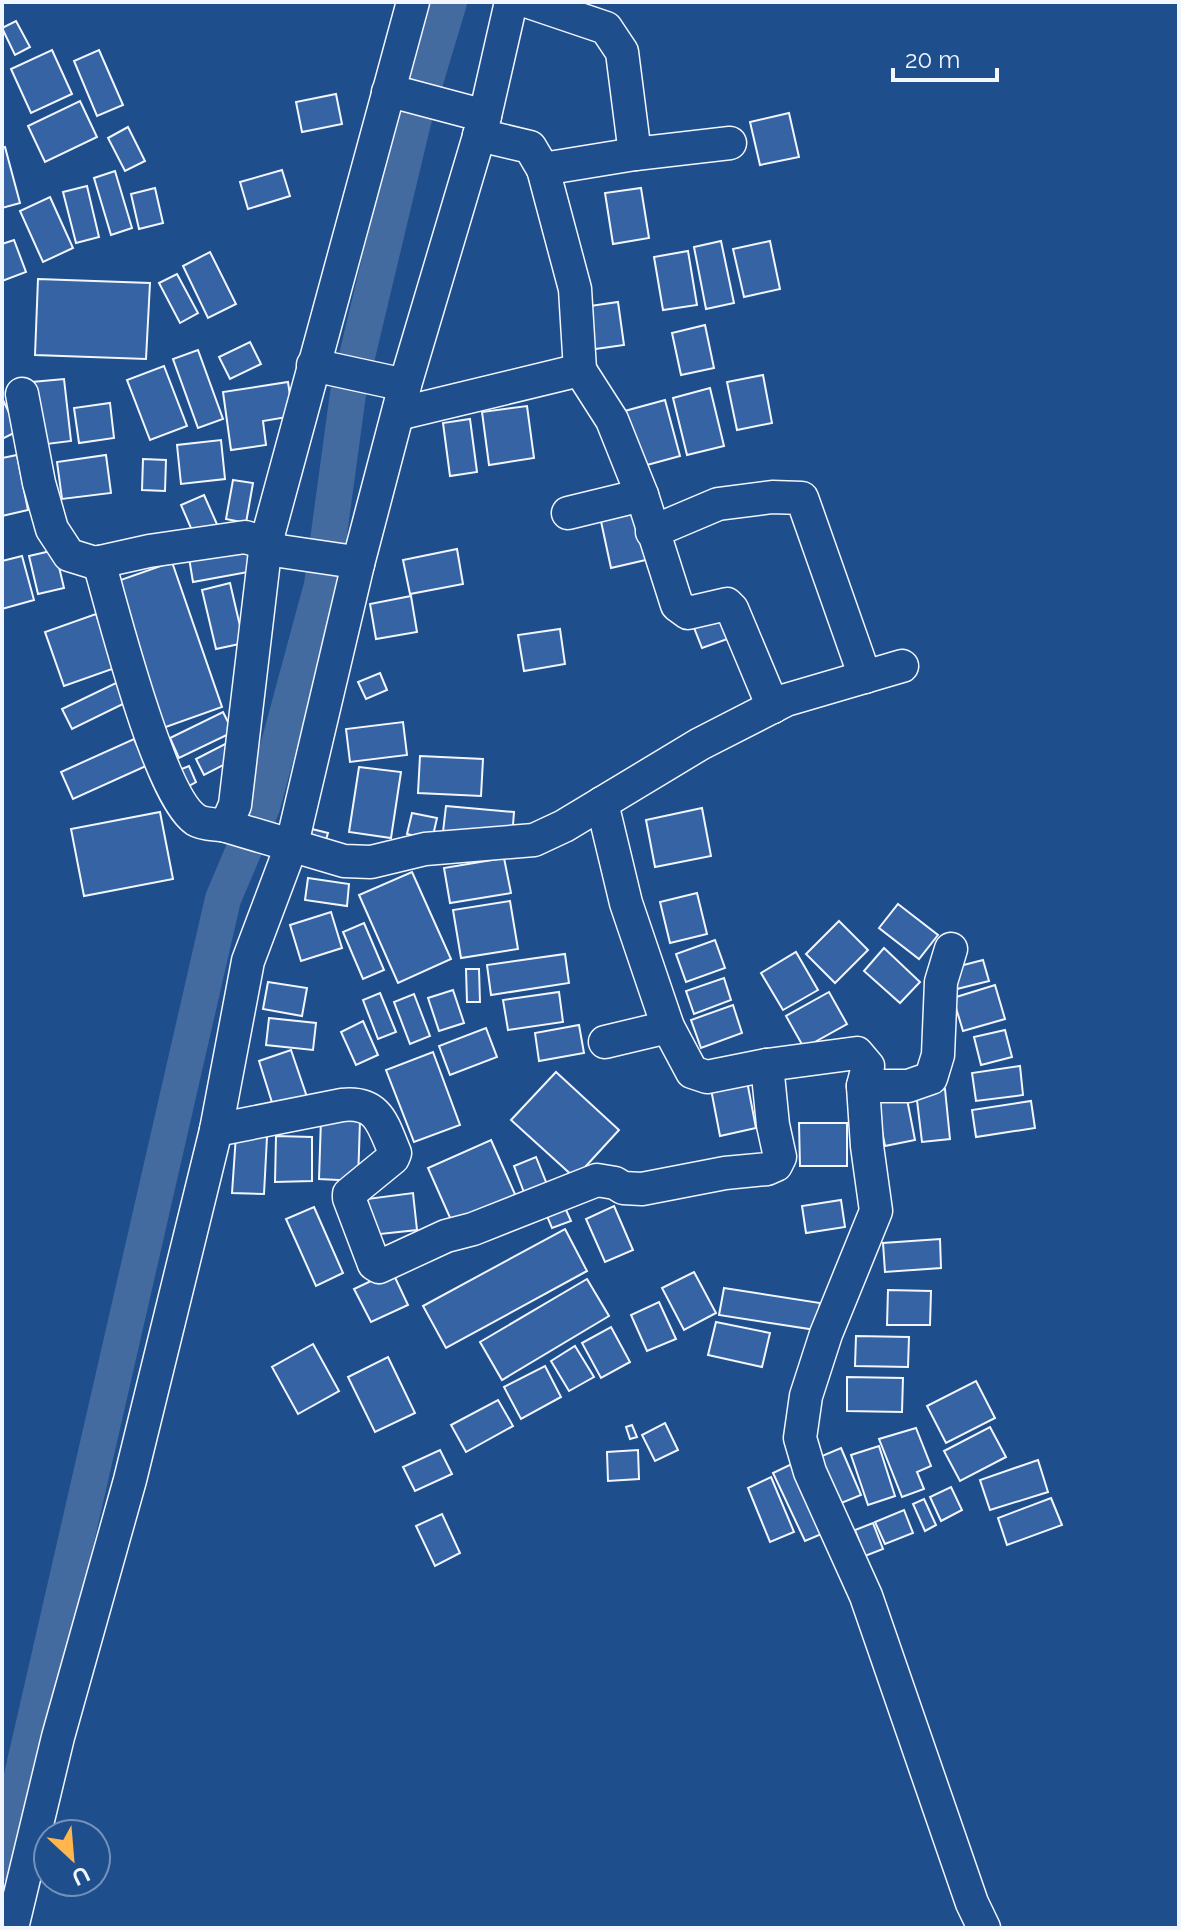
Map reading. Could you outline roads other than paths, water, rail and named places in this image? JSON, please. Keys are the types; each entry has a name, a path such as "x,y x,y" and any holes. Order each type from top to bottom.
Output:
{"street":[{"path":"233,828 273,547 397,94 413,2"},
{"path":"12,1928 58,1737 130,1480 216,1130 248,961 284,842 353,563 399,394 511,2"},
{"path":"529,2 606,28 622,52 635,154"},
{"path":"397,94 475,120 530,147 543,169 575,289 580,370 612,420 642,495 671,593 683,611 688,613 727,604 732,609 773,707"},
{"path":"543,169 730,143"},
{"path":"321,366 399,394 580,370"},
{"path":"22,394 39,483 52,529 69,555 99,562 149,551 245,537 273,547 353,563"},
{"path":"568,513 642,495"},
{"path":"652,532 718,504 772,497 802,498 865,677"},
{"path":"99,562 145,721 160,761 188,812 198,822 233,828 344,861 371,862 425,849 534,840 564,826 700,744 786,700 902,666"},
{"path":"602,803 626,903 668,1027 692,1072 707,1077 857,1053 868,1066 863,1086 876,1211 826,1334 806,1396 800,1438 810,1472 866,1596 972,1903 984,1928"},
{"path":"863,1086 908,1086 931,1078 938,1055 941,982 951,949"},
{"path":"605,1042 668,1027"},
{"path":"216,1130 342,1105 358,1104 369,1108 380,1118 395,1153 393,1158 349,1194 349,1198 374,1264 379,1267 446,1236 473,1229 597,1180 631,1190 725,1173 767,1169 776,1165 780,1157 773,1125 767,1065"}],"waterway":[{"path":"2,1863 223,899 262,807 322,585 348,394 413,122 449,2"}]}
